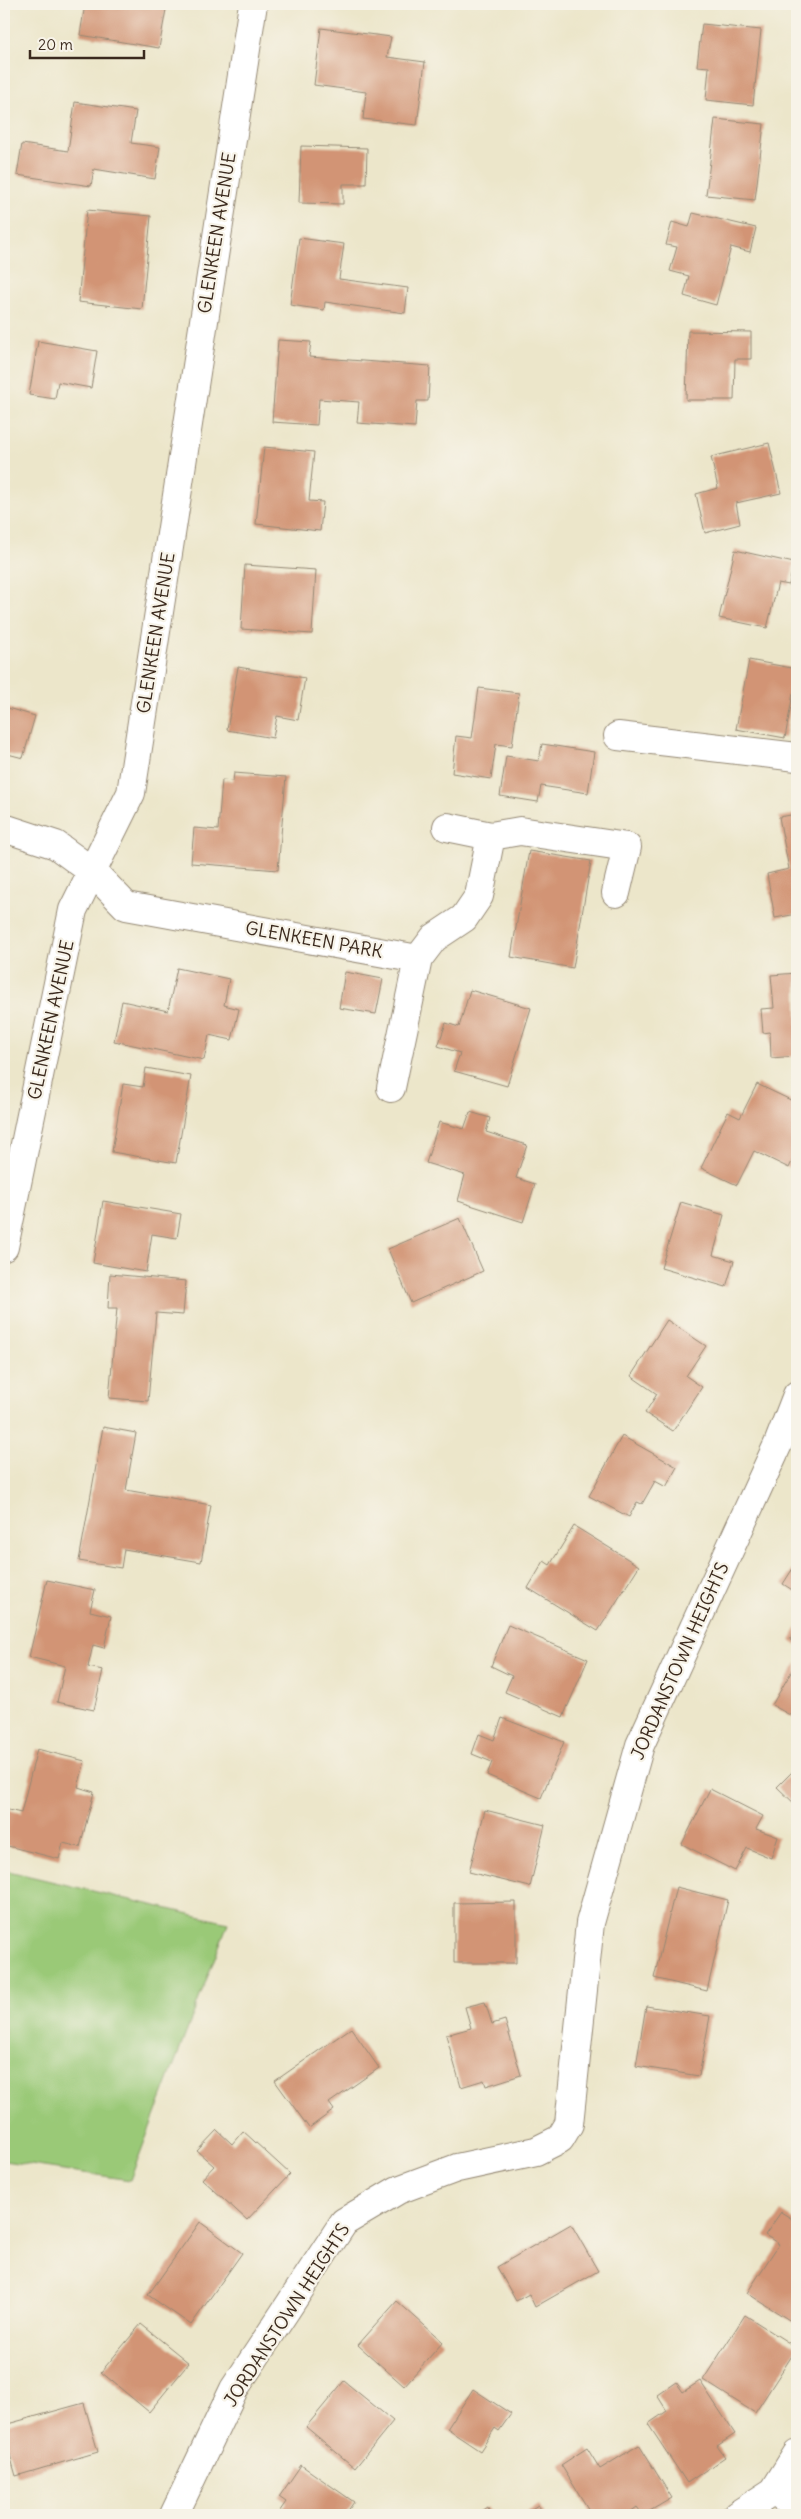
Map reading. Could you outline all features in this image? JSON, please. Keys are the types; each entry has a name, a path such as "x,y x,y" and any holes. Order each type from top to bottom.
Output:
{"street":[{"name":"GLENKEEN AVENUE","path":"4,1247 73,910 130,793 253,4"},
{"path":"618,736 797,756"},
{"path":"447,827 491,836 520,831 627,847 616,893"},
{"name":"GLENKEEN PARK","path":"4,828 56,845 93,872 126,906 418,959"},
{"path":"391,1088 418,959 434,938 464,918 479,896 491,836"},
{"name":"JORDANSTOWN HEIGHTS","path":"174,2515 234,2389 344,2222 398,2190 457,2168 536,2151 560,2139 569,2124 590,1923 640,1745 788,1447 797,1395"},
{"path":"737,2515 774,2490 797,2454"},
{"path":"774,2490 797,2509"}],"green space":[{"path":"4,1870 228,1923 130,2180 4,2161"}],"building":[{"path":"85,4 167,4 159,48 80,35"},
{"path":"702,24 761,30 753,105 706,100 709,67 697,66"},
{"path":"321,28 391,37 387,57 425,62 417,125 363,119 366,92 314,85"},
{"path":"75,102 136,111 131,143 160,147 155,179 94,169 91,186 17,175 22,144 68,151"},
{"path":"715,119 764,124 755,200 706,195"},
{"path":"301,146 367,148 366,184 343,184 343,204 299,203"},
{"path":"87,210 151,216 142,309 78,302"},
{"path":"693,213 756,228 750,252 731,247 716,305 684,296 689,276 670,271 677,247 666,245 672,222 689,227"},
{"path":"299,238 344,244 339,279 408,288 405,313 325,302 324,310 290,305"},
{"path":"688,331 751,332 751,359 735,359 734,400 686,400"},
{"path":"278,340 311,342 309,357 430,366 428,401 417,401 415,427 357,423 359,402 319,399 317,425 272,422"},
{"path":"38,341 97,351 91,388 58,382 55,399 29,395"},
{"path":"769,443 781,493 736,503 740,524 705,533 696,494 718,488 711,457"},
{"path":"264,447 314,452 309,501 323,502 320,531 256,524"},
{"path":"735,550 794,563 789,585 778,583 767,628 719,618"},
{"path":"245,565 316,570 312,634 241,629"},
{"path":"749,660 797,669 797,694 793,693 785,738 736,729"},
{"path":"238,667 305,678 298,720 277,716 273,738 227,730"},
{"path":"479,688 519,693 512,746 496,744 491,779 452,773 456,736 472,738"},
{"path":"4,707 35,716 23,758 4,753"},
{"path":"542,744 594,752 588,793 541,786 538,802 500,796 506,756 539,761"},
{"path":"234,773 286,777 278,870 191,863 194,828 218,830 222,780 233,781"},
{"path":"797,814 797,914 775,918 767,874 789,869 779,817"},
{"path":"529,851 591,861 573,968 511,957"},
{"path":"177,968 229,979 224,1005 239,1009 232,1040 209,1035 204,1060 114,1041 122,1001 168,1011"},
{"path":"345,972 383,979 376,1014 339,1008"},
{"path":"797,973 797,1056 771,1058 770,1032 763,1033 761,1009 774,1008 771,975"},
{"path":"470,990 531,1008 507,1086 454,1071 460,1053 438,1046 446,1023 459,1027"},
{"path":"146,1068 191,1076 176,1163 112,1152 123,1084 143,1087"},
{"path":"757,1084 797,1103 797,1127 793,1136 797,1139 797,1151 789,1168 754,1151 737,1185 701,1168 728,1112 740,1118"},
{"path":"470,1112 490,1118 486,1132 527,1145 516,1178 535,1184 523,1222 458,1201 465,1175 426,1163 439,1122 464,1129"},
{"path":"103,1201 181,1214 177,1238 152,1234 146,1272 93,1263"},
{"path":"681,1202 724,1215 713,1255 734,1261 726,1287 661,1268"},
{"path":"460,1218 483,1271 411,1303 388,1249"},
{"path":"110,1274 186,1281 183,1315 156,1313 148,1401 109,1398 117,1308 108,1308"},
{"path":"667,1320 706,1346 686,1376 702,1387 673,1431 645,1413 657,1394 631,1376"},
{"path":"103,1427 136,1433 126,1490 211,1505 201,1562 124,1549 121,1568 79,1561"},
{"path":"622,1436 677,1467 666,1487 655,1481 642,1504 637,1502 629,1517 589,1496"},
{"path":"574,1526 639,1566 598,1631 528,1588 544,1561 550,1565"},
{"path":"797,1562 797,1593 783,1584"},
{"path":"47,1580 95,1590 90,1611 111,1616 104,1648 93,1645 88,1667 103,1670 94,1710 57,1702 65,1666 29,1657"},
{"path":"508,1625 588,1659 563,1717 505,1692 512,1676 491,1666"},
{"path":"797,1627 797,1645 790,1640"},
{"path":"797,1662 797,1719 772,1705"},
{"path":"502,1718 564,1742 541,1798 487,1775 492,1762 472,1754 479,1734 494,1740"},
{"path":"37,1749 85,1761 78,1787 94,1792 80,1847 63,1843 59,1859 4,1845 4,1809 21,1813"},
{"path":"793,1771 797,1775 797,1806 777,1787"},
{"path":"710,1789 763,1816 756,1829 778,1837 771,1858 747,1848 735,1871 682,1844"},
{"path":"485,1810 545,1825 530,1887 469,1872"},
{"path":"676,1887 728,1900 707,1991 654,1978"},
{"path":"516,1902 516,1963 454,1963 454,1903"},
{"path":"485,2002 492,2024 505,2020 521,2075 486,2086 484,2080 461,2087 446,2035 471,2028 465,2007"},
{"path":"646,2006 710,2016 699,2076 636,2066"},
{"path":"351,2028 379,2068 329,2103 334,2110 309,2128 275,2081"},
{"path":"217,2130 232,2144 243,2131 290,2174 247,2220 202,2179 214,2166 197,2151"},
{"path":"781,2212 797,2222 797,2325 747,2293 779,2244 765,2235"},
{"path":"200,2222 242,2253 191,2325 148,2295"},
{"path":"571,2224 598,2271 535,2307 529,2294 516,2301 497,2267"},
{"path":"397,2301 443,2342 404,2386 358,2345"},
{"path":"745,2315 797,2348 755,2413 703,2380"},
{"path":"141,2324 189,2363 149,2412 101,2372"},
{"path":"344,2381 393,2421 355,2468 306,2427"},
{"path":"700,2381 735,2434 717,2446 725,2457 687,2483 648,2424 667,2411 657,2395 676,2382 683,2392"},
{"path":"473,2389 511,2414 499,2431 495,2428 480,2451 447,2429"},
{"path":"84,2403 98,2452 16,2476 4,2434 4,2425"},
{"path":"639,2445 672,2498 643,2515 637,2507 626,2515 592,2515 561,2465 587,2448 600,2469"},
{"path":"301,2465 354,2502 345,2515 277,2515 286,2502 279,2497"},
{"path":"538,2505 545,2515 522,2515"},
{"path":"487,2507 492,2515 475,2515"}]}
